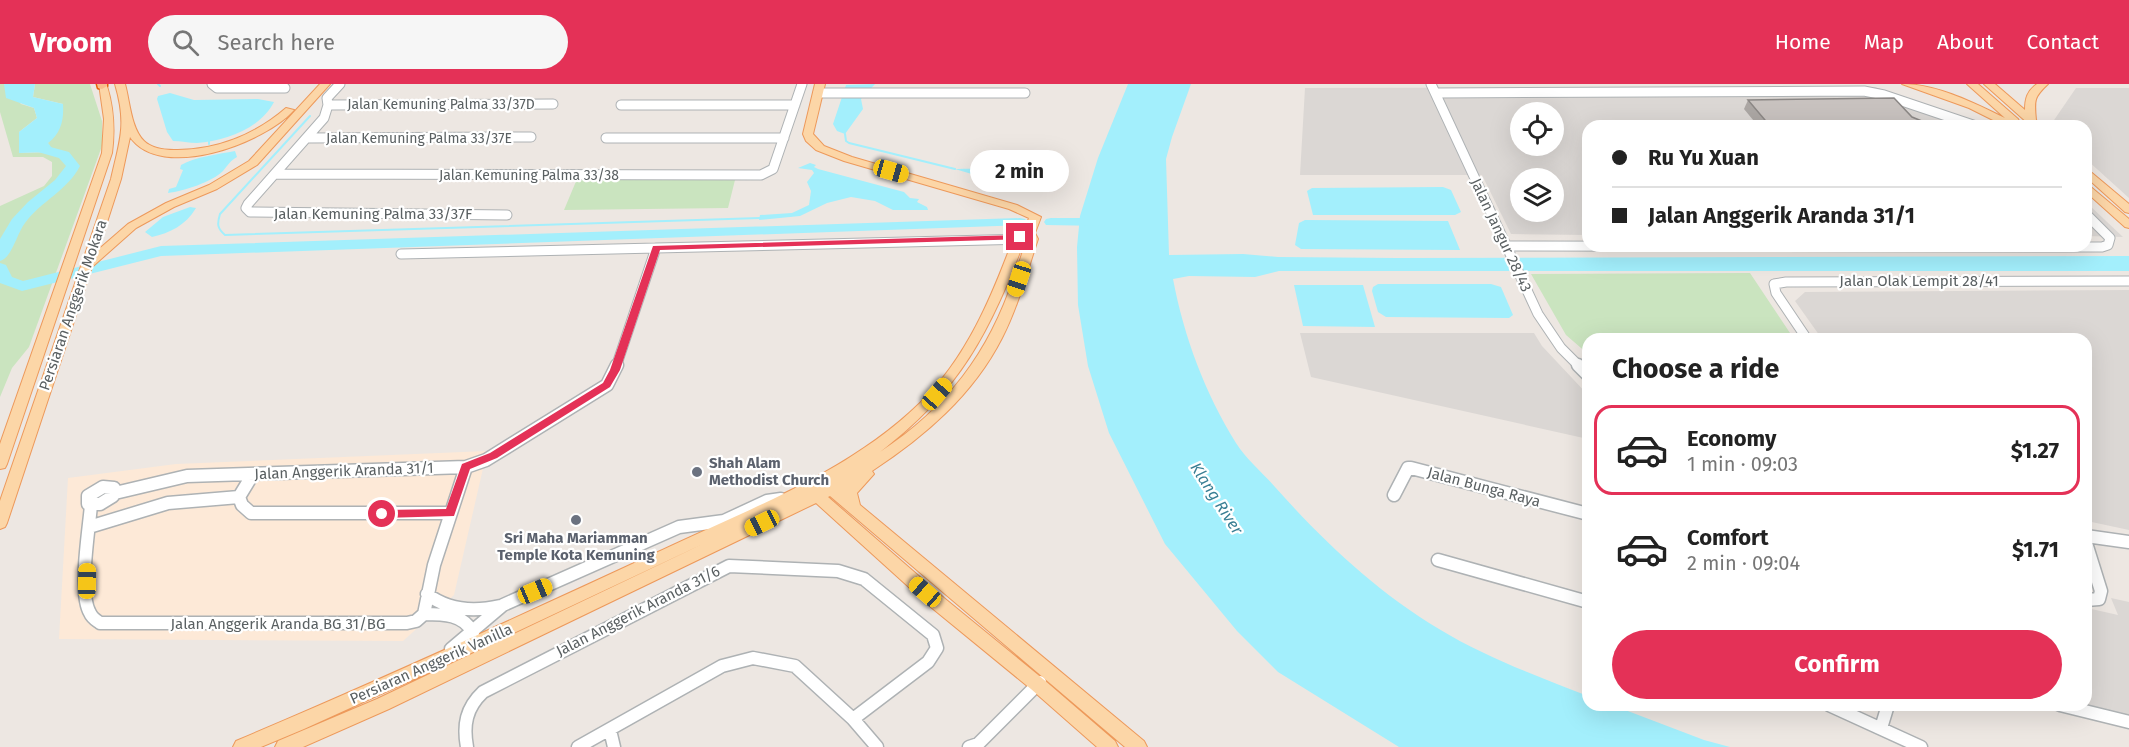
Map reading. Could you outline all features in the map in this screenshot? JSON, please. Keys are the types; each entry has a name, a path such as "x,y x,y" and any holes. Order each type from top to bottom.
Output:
{"main road":[{"name":"Persiaran Anggerik Mokara","path":"0,523 116,179 128,125 127,108 120,84"},
{"path":"128,125 143,146 150,150 181,153 225,146 278,122 313,84"},
{"path":"85,271 132,226 170,205 213,187 253,163 325,84"},
{"path":"1907,84 1962,102 2000,120"},
{"path":"1972,84 2013,120"},
{"path":"1989,84 2031,120"},
{"path":"2033,120 2029,98 2033,91 2043,84"},
{"name":"Persiaran Anggerik Mokara","path":"0,464 67,274 109,142 110,111 102,85"},
{"name":"Persiaran Anggerik Vanilla","path":"819,89 808,134 820,148 848,159 1013,207 1035,217 975,343 948,382 926,407 898,431 820,489"},
{"path":"2092,176 2129,210"},
{"path":"2092,191 2129,225"},
{"name":"Persiaran Anggerik Vanilla","path":"284,747 383,704 885,455 932,419 951,401 981,363 1014,293 1027,236"},
{"path":"847,513 849,492 885,455"},
{"path":"820,489 938,603 1138,747"},
{"path":"784,506 847,513"},
{"name":"Persiaran Anggerik Vanilla","path":"242,747 344,704 784,506"},
{"path":"1044,679 1109,747"}],"street":[{"path":"212,84 217,88 285,88"},
{"path":"276,174 324,118 328,105 327,98 340,84"},
{"path":"606,138 784,138 802,84"},
{"name":"Jalan Jangur 28/43","path":"1431,84 1520,277 1548,331 1582,369"},
{"path":"1678,84 1685,92"},
{"path":"1696,84 1703,92"},
{"path":"819,89 837,93 1025,93"},
{"path":"1436,93 1864,91 1884,95 1958,120"},
{"name":"Jalan Kemuning Palma 33/37D","path":"328,105 553,104"},
{"path":"621,105 795,105"},
{"name":"Jalan Kemuning Palma 33/37E","path":"308,138 531,137"},
{"name":"Jalan Kemuning Palma 33/38","path":"276,174 755,175 771,172 784,138"},
{"name":"Jalan Kemuning Palma 33/37F","path":"276,174 248,204 246,208 250,212 264,214 507,214"},
{"path":"2092,219 2107,233 2110,242 2102,248 2092,248"},
{"path":"401,254 1027,236"},
{"name":"Jalan Anggerik Aranda 31/1","path":"91,505 105,502 115,493 187,476 466,466 494,456 607,385 615,370 656,248"},
{"path":"1507,249 1582,249"},
{"name":"Jalan Olak Lempit 28/41","path":"1803,333 1776,293 1774,284 1797,281 2129,281"},
{"path":"466,466 427,594 424,614 465,620 470,624 473,633"},
{"name":"Jalan Bunga Raya","path":"1394,495 1408,468 1411,468 1582,512"},
{"path":"239,497 253,474"},
{"path":"239,497 242,505 251,513 450,513"},
{"path":"89,527 168,503 239,497"},
{"path":"427,594 434,601 456,608 483,609 503,605 679,527 724,521 767,501 784,506"},
{"name":"Jalan Anggerik Aranda BG 31/BG","path":"91,505 86,602 92,618 100,623 395,624 416,621 424,614"},
{"path":"2092,537 2129,542"},
{"path":"1438,560 1582,600"},
{"path":"2092,562 2101,591 2099,599 2092,600"},
{"name":"Jalan Anggerik Aranda 31/6","path":"467,747 465,730 467,711 475,698 483,692 643,608 729,566 831,570 853,574 864,579 933,635 937,648 928,662 853,720"},
{"path":"410,673 456,646 503,605"},
{"path":"578,747 722,666 753,658 795,666 853,720 877,747"},
{"path":"975,746 1044,679"},
{"path":"1843,711 1921,747"},
{"path":"1881,728 1886,711"},
{"path":"2084,711 2129,722"},
{"path":"610,730 614,747"}],"shaded area":[{"path":"1875,87 1973,120 1582,120 1582,235 1511,234 1482,175 1300,175 1305,88"},
{"path":"2076,88 2129,88 2129,198 2092,165 2092,120 2054,120"},
{"path":"2092,208 2123,237 2092,236"},
{"path":"2129,290 2129,530 2092,522 2092,333 1818,333 1795,301 1805,292"},
{"path":"1300,333 1534,333 1542,346 1582,389 1582,438 1311,377"},
{"path":"487,451 454,595 403,641 59,639 68,478 176,464"},
{"path":"2111,598 2129,602 2129,717 2092,709 2092,609 2118,615"}],"green space":[{"path":"0,84 4,84 21,104 34,108 37,118 19,132 20,153 50,152 48,143 63,104 33,97 35,84 90,84 102,121 102,146 29,347 12,368 0,397 0,206 44,186 52,176 52,162 43,157 13,157 0,112"},
{"path":"577,179 735,180 728,208 564,210"},
{"path":"1750,273 1790,333 1582,333 1582,349 1566,335 1531,274"}],"water":[{"path":"4,84 35,84 33,97 63,104 61,126 48,143 52,148 50,152 19,153 19,132 37,118 34,108 6,98"},
{"path":"875,84 861,99 863,109 845,134 837,131 833,124 846,85"},
{"name":"Klang River","path":"1128,84 1191,84 1166,159 1169,255 1243,254 1278,257 1396,258 2129,256 2129,271 1279,271 1255,277 1189,276 1173,279 1183,322 1197,364 1236,443 1312,527 1372,582 1439,629 1475,649 1582,694 1582,711 1628,711 1704,740 1730,747 1399,747 1278,672 1237,631 1165,544 1109,433 1088,366 1078,305 1077,247 1080,216 1098,158"},
{"path":"170,93 194,100 258,99 274,102 260,120 241,132 219,140 191,143 173,141 167,132 157,99 158,96"},
{"path":"235,151 237,157 212,179 168,193 169,189 176,187 183,170 180,169 181,165 200,158"},
{"path":"810,163 816,165 814,167 818,169 904,192 910,198 919,199 917,202 927,207 928,210 893,210 875,201 851,197 827,203 800,216 759,220 760,215 792,213 809,205 811,191 807,182 814,173 812,170 798,168"},
{"path":"955,169 985,169 1019,174 1033,185 994,184 975,180 975,175"},
{"path":"1443,187 1451,190 1461,212 1455,215 1313,215 1307,191 1312,188"},
{"path":"190,207 196,208 177,227 152,237 145,232 163,217"},
{"path":"1305,220 1448,221 1460,250 1301,249 1295,245 1299,223"},
{"path":"1378,284 1491,284 1501,287 1513,315 1509,318 1386,317 1378,312 1372,291 1373,287"},
{"path":"1294,285 1363,285 1375,327 1303,326"}],"building":[{"path":"1894,98 1912,117 1919,120 1765,120 1748,100"}],"waterway":[{"path":"310,116 220,214 218,226 225,235 760,218"},
{"path":"845,134 846,141 849,143 955,169"},
{"path":"0,256 17,222 38,200 61,183 73,166 64,155 36,147 36,136"},
{"path":"0,268 6,280 22,286 161,251 1020,222"},
{"path":"1051,222 1103,222"}],"place":[{"name":"Shah Alam Methodist Church","path":"697,472"},
{"name":"Sri Maha Mariamman Temple Kota Kemuning","path":"576,520"}],"route":[{"path":"382,514 450,513 466,466 494,456 607,385 615,370 656,248 1020,237"}]}
